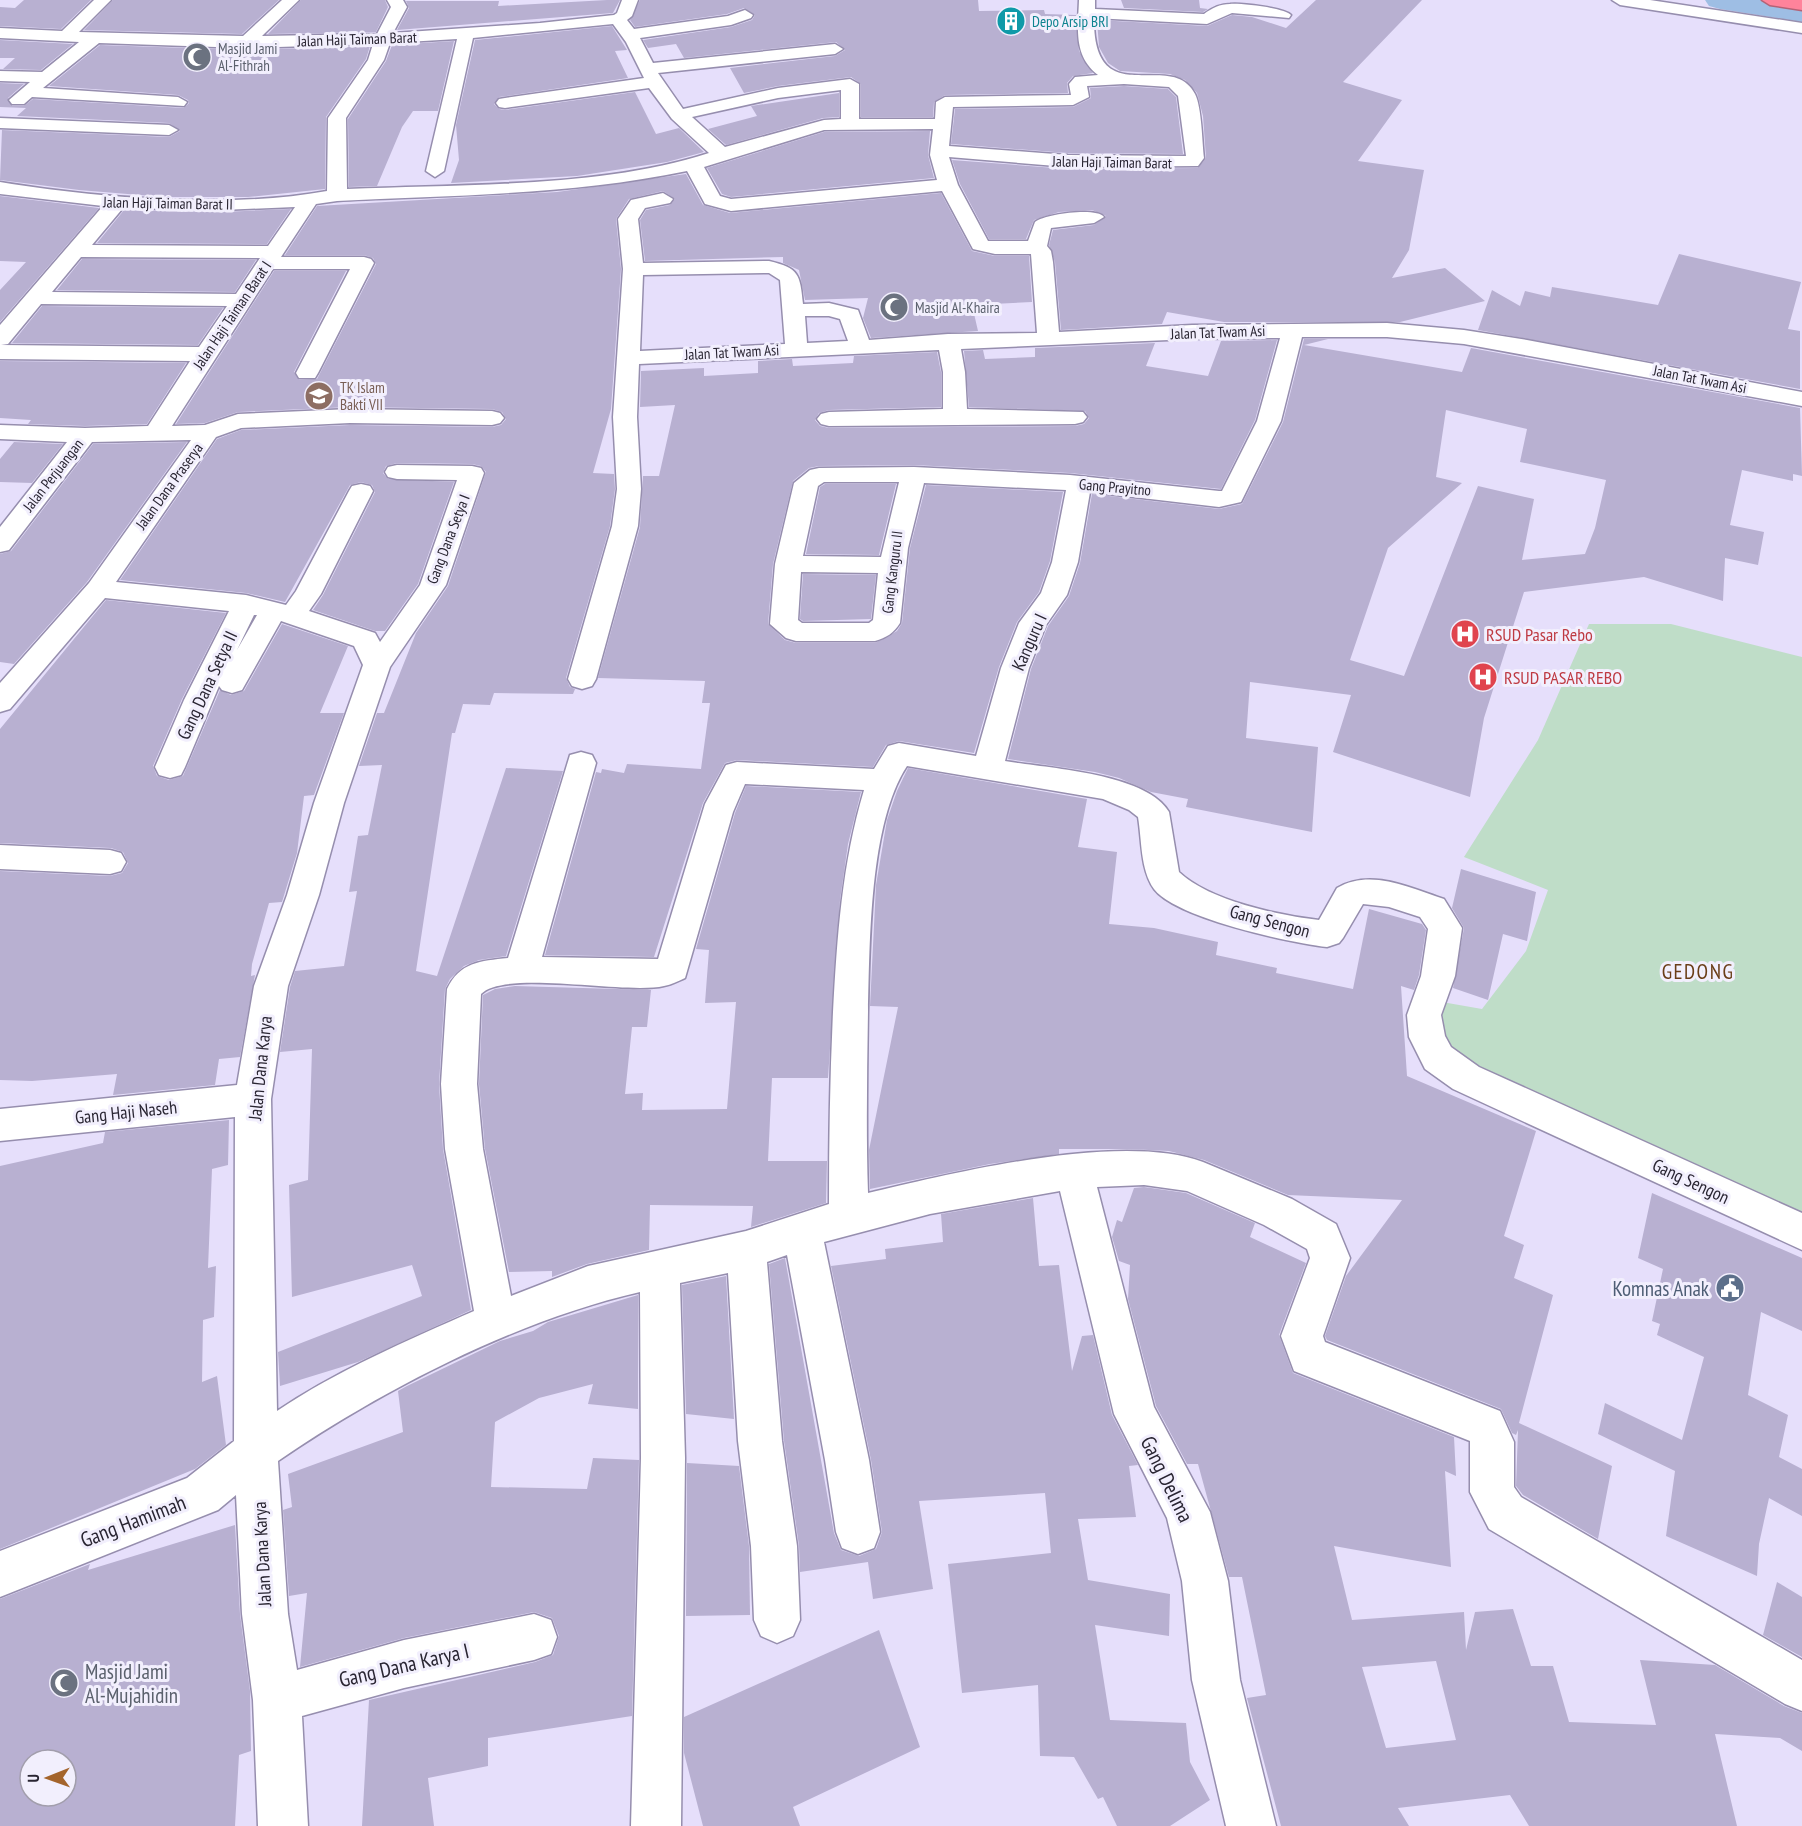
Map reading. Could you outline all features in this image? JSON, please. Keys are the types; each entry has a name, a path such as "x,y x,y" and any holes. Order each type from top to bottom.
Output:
{"highway":[{"path":"1770,0 1802,5"}],"street":[{"path":"65,37 103,0"},
{"path":"245,43 291,0"},
{"path":"337,195 337,118 372,68 382,39 399,7 395,0"},
{"path":"630,0 624,16 617,20 632,34 648,68 678,115 722,154"},
{"path":"1620,0 1802,28"},
{"path":"1087,7 1207,19 1220,10 1232,8 1283,15"},
{"name":"Jalan Haji Taiman Barat","path":"940,151 1021,159 1191,162 1195,158 1186,95 1181,86 1174,82 1122,79 1100,68 1089,55 1087,7"},
{"path":"632,34 731,20 746,15"},
{"name":"Jalan Haji Taiman Barat","path":"0,33 93,39 245,43 466,35 617,20"},
{"path":"435,171 466,35"},
{"path":"0,114 93,39"},
{"path":"648,68 675,49"},
{"path":"505,103 648,68 835,49"},
{"path":"0,76 46,77"},
{"path":"1049,338 1044,314 1044,266 1041,251 1036,248 982,247 947,185 940,164 945,102 1073,100 1080,97 1078,84 1081,81 1122,79"},
{"path":"678,115 778,93 850,84 850,123"},
{"path":"27,92 178,102"},
{"path":"0,123 169,130"},
{"name":"Jalan Haji Taiman Barat II","path":"0,188 116,204 309,201 337,195 542,186 630,177 693,164 796,131 850,123 943,124"},
{"path":"693,164 712,200 731,205 947,185"},
{"path":"582,679 625,526 628,489 625,417 633,269 628,219 638,204 663,199"},
{"name":"Jalan Haji Taiman Barat I","path":"157,431 205,354 309,201"},
{"path":"0,339 116,204"},
{"path":"1036,248 1042,226 1047,222 1094,217"},
{"path":"76,251 270,257 364,263 307,373"},
{"path":"633,269 760,267 780,270 790,278 797,349"},
{"path":"36,298 241,300"},
{"path":"793,311 833,309 845,312 850,315 860,345"},
{"name":"Jalan Tat Twam Asi","path":"629,358 948,341 1293,330 1387,330 1464,337 1802,399"},
{"name":"Gang Prayitno","path":"788,564 806,483 819,475 914,474 1079,483 1219,499 1232,497 1238,479 1264,434 1293,330"},
{"path":"948,341 954,372 955,416"},
{"path":"0,352 205,354"},
{"path":"208,432 238,421 280,418 350,416 492,418"},
{"path":"829,419 955,416 1075,417"},
{"name":"Jalan Dana Praserya","path":"0,432 85,435 157,431 208,432"},
{"name":"Jalan Dana Praserya","path":"0,702 98,589 208,432"},
{"name":"Jalan Perjuangan","path":"0,544 85,435"},
{"name":"Gang Dana Setya I","path":"377,665 410,621 433,585 472,473 398,472"},
{"name":"Gang Kanguru II","path":"788,564 784,624 796,632 875,632 886,623 890,565 897,526 914,474"},
{"name":"Kanguru I","path":"988,767 1015,668 1034,623 1054,595 1065,562 1079,483"},
{"path":"232,683 271,610 308,594 361,491"},
{"path":"788,564 890,565"},
{"path":"98,589 271,610 365,640 377,665"},
{"name":"Gang Dana Setya II","path":"170,767 198,700 271,610"},
{"name":"Jalan Dana Karya","path":"283,1826 277,1700 265,1614 256,1451 253,1099 271,986 303,896 329,803 377,665"},
{"path":"849,1216 847,1116 852,958 862,864 870,816 882,780 898,754 988,767"},
{"path":"521,970 581,763"},
{"name":"Gang Sengon","path":"988,767 1108,789 1140,802 1153,812 1165,880 1177,891 1204,903 1307,933 1327,934 1338,923 1349,898 1358,892 1370,890 1431,908 1445,928 1438,976 1424,1015 1428,1037 1438,1059 1466,1078 1802,1232"},
{"path":"496,1322 464,1149 459,1084 464,989 478,975 521,970 662,973 673,968 681,929 704,854 728,783 737,773 882,780"},
{"path":"0,857 110,862"},
{"name":"Gang Haji Naseh","path":"0,1125 253,1099"},
{"name":"Gang Hamimah","path":"0,1574 202,1494 256,1451 322,1406 412,1359 588,1285 660,1267 746,1250 849,1216 930,1196 1074,1171 1144,1168 1190,1174 1278,1212 1322,1238 1330,1258 1302,1336 1309,1356 1485,1426 1492,1442 1492,1492 1505,1513 1802,1687"},
{"name":"Gang Delima","path":"1074,1171 1135,1414 1188,1512 1205,1581 1216,1680 1251,1826"},
{"path":"803,1233 847,1460 858,1532"},
{"path":"746,1250 760,1441 774,1546 777,1620"},
{"path":"656,1826 663,1458 660,1267"},
{"name":"Gang Dana Karya I","path":"277,1700 350,1676 426,1657 534,1637"}],"green space":[{"path":"1589,624 1671,624 1802,657 1802,1219 1430,1045 1442,1002 1482,1009 1526,951 1548,890 1464,857 1538,740"}],"building":[{"path":"24,0 91,0 61,29 0,26 0,7 15,8"},
{"path":"113,0 279,0 242,34 84,30"},
{"path":"301,0 385,0 388,7 376,32 268,34"},
{"path":"620,0 613,13 397,30 409,8 406,1 499,1 498,6"},
{"path":"640,0 978,0 979,11 1044,10 1045,14 1076,15 1079,51 1093,73 1073,76 1067,83 1068,93 945,95 934,102 933,117 861,117 861,84 851,77 778,86 744,93 730,68 835,56 845,50 836,42 684,58 676,44 648,48 643,40 731,27 752,20 755,15 744,8 727,14 635,27 630,20"},
{"path":"1121,0 1199,0 1200,8 1208,9 1203,12 1124,8"},
{"path":"1316,0 1422,0 1343,82 1402,100 1358,161 1424,170 1409,250 1392,278 1445,268 1485,301 1400,322 1224,322 1167,312 1162,324 1061,330 1055,262 1049,245 1053,230 1094,225 1106,216 1092,210 1059,212 1034,220 1026,239 989,239 960,184 952,160 1068,169 1198,168 1206,158 1203,116 1197,93 1185,80 1170,74 1120,71 1108,63 1099,47 1097,20 1207,26 1232,15 1252,17 1286,28"},
{"path":"612,26 627,50 615,51 628,78 499,97 494,104 499,109 505,110 635,92 656,134 679,128 704,152 667,162 577,176 451,183 459,160 456,125 475,40"},
{"path":"0,40 73,44 41,70 3,69 15,58 0,58"},
{"path":"454,41 438,111 413,111 402,127 377,186 349,187 348,119 386,61 392,45"},
{"path":"100,45 245,50 370,46 366,59 326,117 325,189 248,197 164,197 79,190 0,180 2,130 169,137 180,131 169,123 17,116 26,108 0,107 0,83 24,84 8,98 12,106 24,106 33,99 184,108 189,103 188,100 178,95 49,86"},
{"path":"1124,86 1168,89 1176,97 1183,154 1068,153 951,144 955,109 1073,107 1091,98 1090,88"},
{"path":"839,93 839,117 823,118 726,145 708,129 757,116 751,106"},
{"path":"930,131 928,155 934,178 731,197 722,194 707,168 824,132"},
{"path":"686,174 703,205 730,213 941,193 972,251 995,256 1029,256 1032,302 972,305 978,331 871,338 863,318 868,298 805,300 799,270 783,263 783,257 645,261 640,220 646,210 670,205 675,199 663,191 629,199 616,219 621,269 611,409 593,473 614,474 615,489 610,526 566,678 570,687 575,689 573,694 494,693 490,705 463,704 455,733 452,733 416,971 437,976 506,768 563,771 506,956 479,960 464,966 450,979 445,989 439,1084 443,1149 471,1310 358,1362 280,1386 278,1352 422,1296 412,1265 292,1297 289,1185 308,1180 312,1049 280,1052 290,987 295,971 344,966 357,891 349,892 358,836 368,835 382,765 359,766 377,713 384,713 416,633 448,586 486,472 481,466 472,464 397,463 386,466 383,473 388,479 454,482 418,584 385,631 375,631 313,610 323,595 375,492 372,485 361,482 350,485 285,602 246,593 120,580 217,439 241,430 350,425 492,427 501,425 506,419 502,412 492,409 350,407 238,412 205,423 176,424 274,271 346,271 294,372 299,380 317,379 376,264 373,258 364,255 285,255 317,206 557,192"},
{"path":"0,196 99,208 0,322 0,290 26,262 0,261"},
{"path":"291,209 267,244 97,243 124,210 222,212"},
{"path":"1679,254 1801,282 1788,329 1800,331 1800,389 1478,330 1492,290 1520,306 1525,291 1550,297 1552,287 1658,305"},
{"path":"82,259 256,260 235,292 57,290"},
{"path":"42,306 223,308 198,345 12,343"},
{"path":"1304,339 1328,339 1304,345 1462,372 1471,348 1800,408 1802,476 1793,474 1793,481 1742,470 1730,525 1764,532 1758,565 1725,558 1723,601 1644,577 1524,592 1484,718 1470,797 1333,752 1351,695 1250,682 1246,738 1318,747 1312,832 1186,807 1188,799 1151,792 1119,778 1095,772 1008,759 1031,669 1048,626 1069,596 1080,563 1092,494 1219,509 1242,504 1283,422","holes":["1446,410 1527,429 1520,462 1606,480 1595,528 1585,554 1522,560 1534,499 1478,486 1404,676 1350,660 1388,548 1462,483 1436,477"]},
{"path":"1277,340 1255,420 1221,489 1070,473 914,465 819,466 809,468 793,481 773,564 768,624 785,640 796,643 875,643 897,631 902,623 910,548 926,485 1063,492 1050,561 1039,592 1017,622 999,667 974,753 899,741 886,745 873,767 737,760 725,763 703,803 654,957 545,955 596,772 601,773 602,769 624,773 627,764 701,769 710,703 702,703 705,681 598,678 640,527 643,476 659,476 675,405 640,407 641,371 704,368 704,376 758,373 758,361 792,359 793,366 853,363 854,356 937,352 941,372 941,407 829,410 819,413 815,420 820,426 829,428 1075,426 1084,424 1089,418 1085,411 969,407 964,351 983,350 985,359 1035,357 1035,348 1155,343 1146,366 1208,376 1221,341"},
{"path":"0,361 186,363 147,424 85,426 28,424 31,420 0,418"},
{"path":"14,442 63,444 32,483 0,482 0,459"},
{"path":"187,442 87,582 14,664 0,662 0,554 11,551 93,444"},
{"path":"825,484 896,484 879,555 806,554 820,487"},
{"path":"803,574 876,575 871,619 803,621 800,619"},
{"path":"106,600 226,613 182,699 153,766 157,776 169,780 183,776 220,690 231,695 244,691 282,624 348,646 320,713 344,713 314,795 304,796 297,853 282,902 269,903 252,964 251,976 255,975 240,1057 219,1059 215,1085 113,1095 117,1074 32,1081 0,1080 0,871 110,876 122,873 128,863 123,852 111,848 0,843 0,729"},
{"path":"908,768 1087,799 1078,847 1117,852 1109,924 1154,928 1218,942 1216,955 1277,968 1276,973 1353,989 1369,909 1422,924 1426,930 1419,975 1414,990 1401,986 1407,1076 1536,1131 1504,1236 1524,1245 1514,1278 1553,1295 1519,1423 1612,1466 1598,1539 1523,1495 1516,1486 1518,1430 1516,1435 1512,1433 1501,1409 1327,1340 1325,1336 1346,1276 1402,1200 1288,1195 1204,1160 1169,1151 1128,1149 1059,1149 1059,1154 990,1164 870,1189 869,1150 898,1007 870,1006 876,885 887,820"},
{"path":"746,786 861,792 848,844 840,900 828,1078 772,1078 768,1161 827,1161 826,1203 751,1227 753,1206 650,1205 649,1250 587,1264 552,1277 552,1271 509,1272 485,1149 479,1084 483,995 495,989 515,986 651,990 647,1027 632,1027 625,1094 643,1093 642,1110 727,1109 736,1002 705,1003 709,950 696,949 735,813"},
{"path":"1461,869 1536,892 1527,941 1503,934 1488,1000 1453,988 1464,928 1452,908"},
{"path":"229,1120 228,1165 212,1169 208,1268 216,1266 214,1317 203,1320 202,1382 217,1376 226,1445 195,1469 0,1549 0,1166 103,1143 105,1132"},
{"path":"1144,1187 1186,1193 1255,1223 1250,1237 1306,1263 1279,1335 1293,1373 1454,1437 1456,1476 1445,1471 1451,1567 1334,1546 1352,1620 1464,1612 1466,1650 1475,1612 1513,1609 1531,1666 1553,1666 1569,1722 1656,1725 1640,1660 1715,1665 1784,1706 1802,1713 1802,1751 1780,1738 1715,1734 1737,1826 1529,1826 1510,1795 1398,1808 1409,1826 1281,1826 1247,1698 1266,1695 1242,1577 1229,1577 1198,1464 1187,1464 1156,1406 1128,1299 1130,1265 1119,1261 1112,1237 1117,1220 1122,1222 1134,1188","holes":["1436,1661 1456,1740 1386,1748 1362,1667"]},
{"path":"1652,1193 1802,1258 1802,1331 1761,1312 1748,1395 1788,1415 1779,1457 1802,1469 1802,1516 1769,1498 1759,1544 1757,1576 1666,1536 1675,1471 1598,1434 1605,1403 1682,1440 1704,1357 1657,1335 1660,1324 1652,1321 1663,1269 1638,1258"},
{"path":"1033,1198 1039,1266 1059,1265 1072,1371 1082,1336 1093,1335 1112,1415 1138,1465 1129,1466 1136,1517 1078,1519 1088,1580 1170,1594 1169,1636 1095,1625 1110,1720 1186,1723 1190,1762 1210,1800 1170,1826 1117,1826 1103,1797 1098,1799 1074,1757 1040,1756 1038,1685 962,1693 948,1564 1051,1553 1045,1493 919,1501 933,1589 873,1599 868,1562 800,1572 799,1546 784,1441 769,1264 785,1258 834,1533 841,1550 859,1556 876,1549 882,1532 871,1460 831,1266 886,1259 885,1249 943,1242 941,1214"},
{"path":"726,1276 734,1419 686,1414 682,1285"},
{"path":"638,1295 638,1409 588,1404 593,1384 539,1398 495,1422 491,1487 587,1489 593,1458 639,1460 632,1716 488,1738 488,1766 428,1778 434,1826 362,1826 369,1700 535,1662 553,1655 559,1636 552,1618 534,1612 404,1638 300,1667 307,1593 289,1596 283,1510 292,1507 288,1474 403,1432 398,1391 407,1386 500,1341 533,1331 548,1322"},
{"path":"687,1463 739,1466 749,1546 750,1615 686,1616"},
{"path":"235,1525 240,1614 250,1691 251,1751 239,1755 235,1826 0,1826 0,1599 90,1564 88,1570"},
{"path":"1777,1582 1802,1597 1802,1657 1763,1635"},
{"path":"879,1630 920,1747 793,1807 800,1826 703,1826 684,1753 684,1717"}],"waterway":[{"path":"1720,0 1802,13"}],"place":[{"name":"Depo Arsip BRI","path":"1011,21"},
{"name":"Masjid Jami Al-Fithrah","path":"197,57"},
{"name":"Masjid Al-Khaira","path":"894,307"},
{"name":"TK Islam Bakti VII","path":"319,396"},
{"name":"RSUD Pasar Rebo","path":"1465,634"},
{"name":"RSUD PASAR REBO","path":"1483,677"},
{"name":"Komnas Anak","path":"1730,1288"},
{"name":"Masjid Jami Al-Mujahidin","path":"64,1683"}],"district":[{"name":"GEDONG","path":"1698,971"}]}
